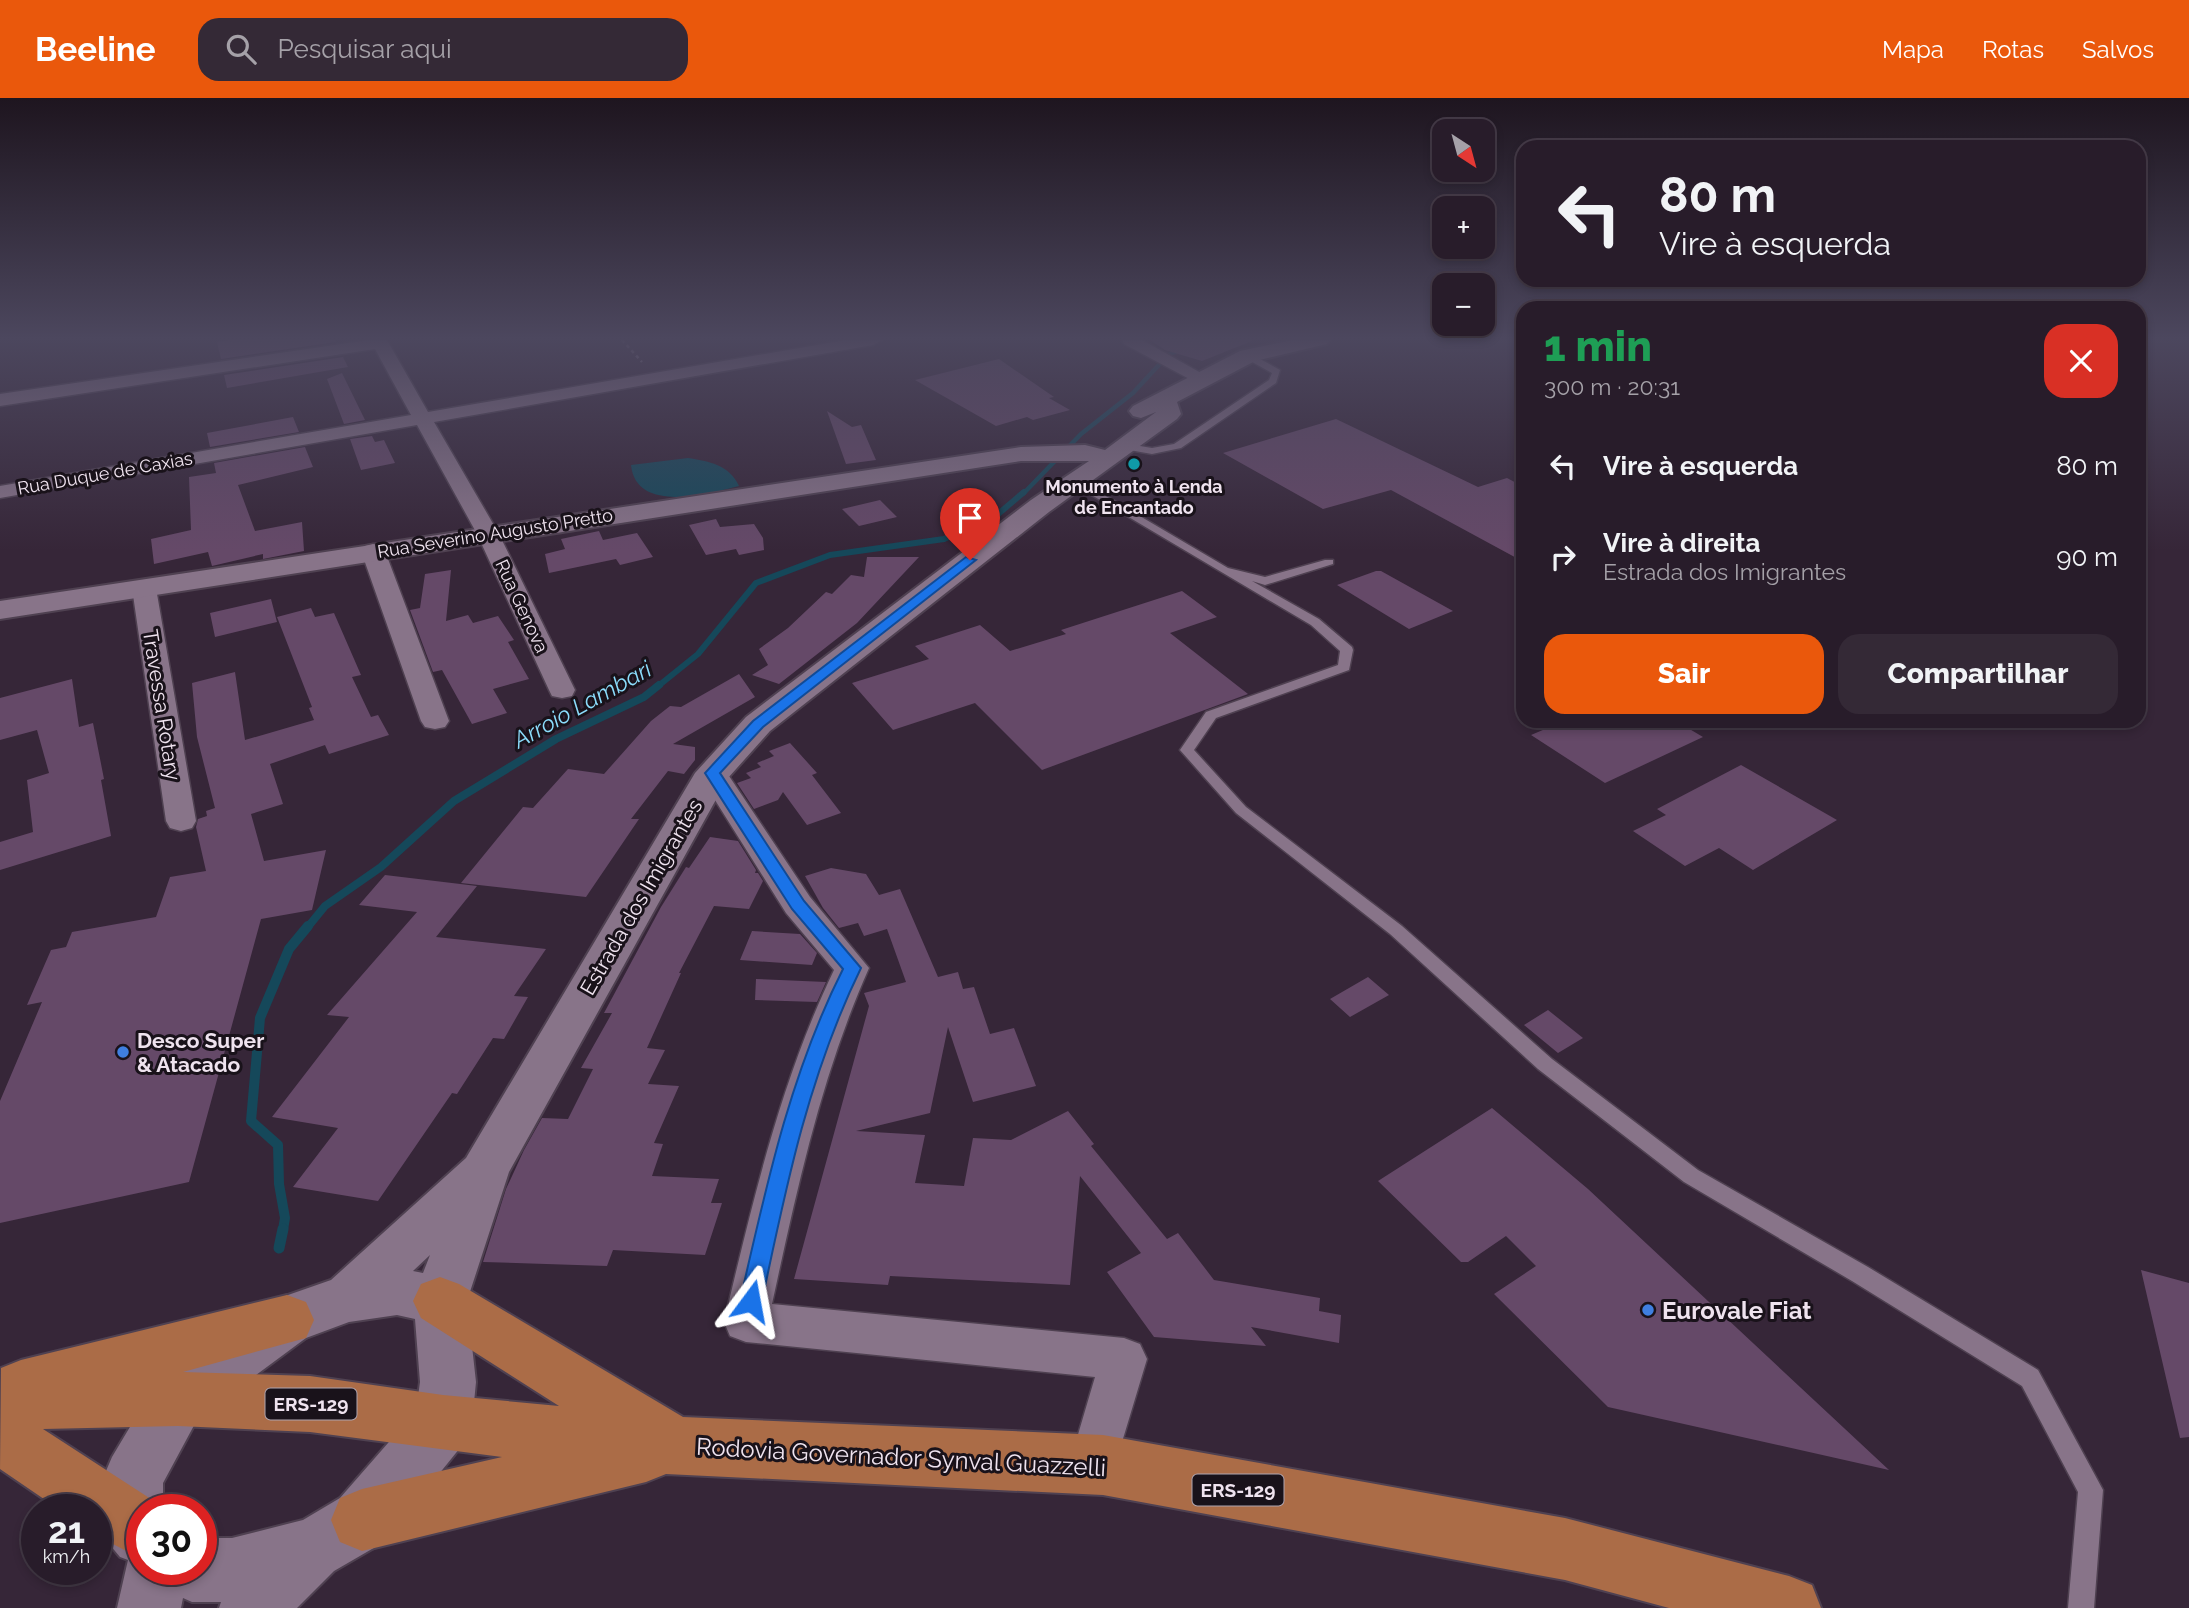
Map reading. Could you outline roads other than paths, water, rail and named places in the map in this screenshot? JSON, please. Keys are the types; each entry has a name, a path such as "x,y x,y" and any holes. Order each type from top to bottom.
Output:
{"main road":[{"path":"440,1301 677,1446"},
{"path":"0,1393 287,1320"},
{"name":"Rodovia Governador Synval Guazzelli","path":"0,1403 178,1399 310,1404 445,1395 677,1446 1093,1465 1565,1549 1789,1608"},
{"path":"0,1435 126,1530"},
{"path":"337,1534 677,1446"}],"street":[{"name":"Rua Genova","path":"418,410 488,534 562,690"},
{"name":"Rua Duque de Caxias","path":"0,492 471,410"},
{"name":"Estrada dos Imigrantes","path":"440,1301 485,1169 713,773 758,724 1040,506 1074,456 1169,414 1168,410"},
{"name":"Rua Severino Augusto Pretto","path":"0,610 990,459 1074,456"},
{"path":"373,551 435,721"},
{"name":"Travessa Rotary","path":"144,588 181,821"},
{"path":"713,773 798,905 852,968 801,1092 781,1163 746,1322 1124,1359 1093,1465"},
{"name":"Estrada dos Imigrantes","path":"178,1399 287,1320 349,1298 485,1169"},
{"path":"251,1608 337,1534 445,1395 440,1301 397,1291 349,1298"},
{"path":"135,1494 133,1478 178,1399"},
{"path":"217,1570 232,1570 337,1534"},
{"path":"147,1585 149,1608"}],"lane":[{"path":"1074,456 1152,451 1177,446 1229,410"},
{"path":"1074,456 1224,570 1315,622 1347,650 1345,667 1211,715 1187,750 1241,810 1396,930 1545,1064 1691,1176 2031,1378 2091,1490 2081,1608"},
{"path":"1224,570 1265,581 1329,562"}],"water":[{"path":"688,458 724,469 739,486 693,496 659,495 646,490 636,480 631,465"}],"waterway":[{"name":"Arroio Lambari","path":"1023,494 1081,434 1111,410"},
{"name":"Arroio Lambari","path":"657,687 698,654 756,583 830,555 944,539 997,515 1024,492"},
{"name":"Arroio Lambari","path":"307,928 325,906 381,867 454,801 556,739 644,697 659,685"},
{"name":"Arroio Lambari","path":"283,1230 285,1218 279,1184 278,1145 251,1121 260,1018 289,949 308,926"},
{"name":"Arroio Lambari","path":"279,1248 283,1229"}],"place":[{"name":"Monumento à Lenda de Encantado","path":"1134,464"},
{"name":"Desco Super & Atacado","path":"123,1052"},
{"name":"Eurovale Fiat","path":"1648,1310"}]}
